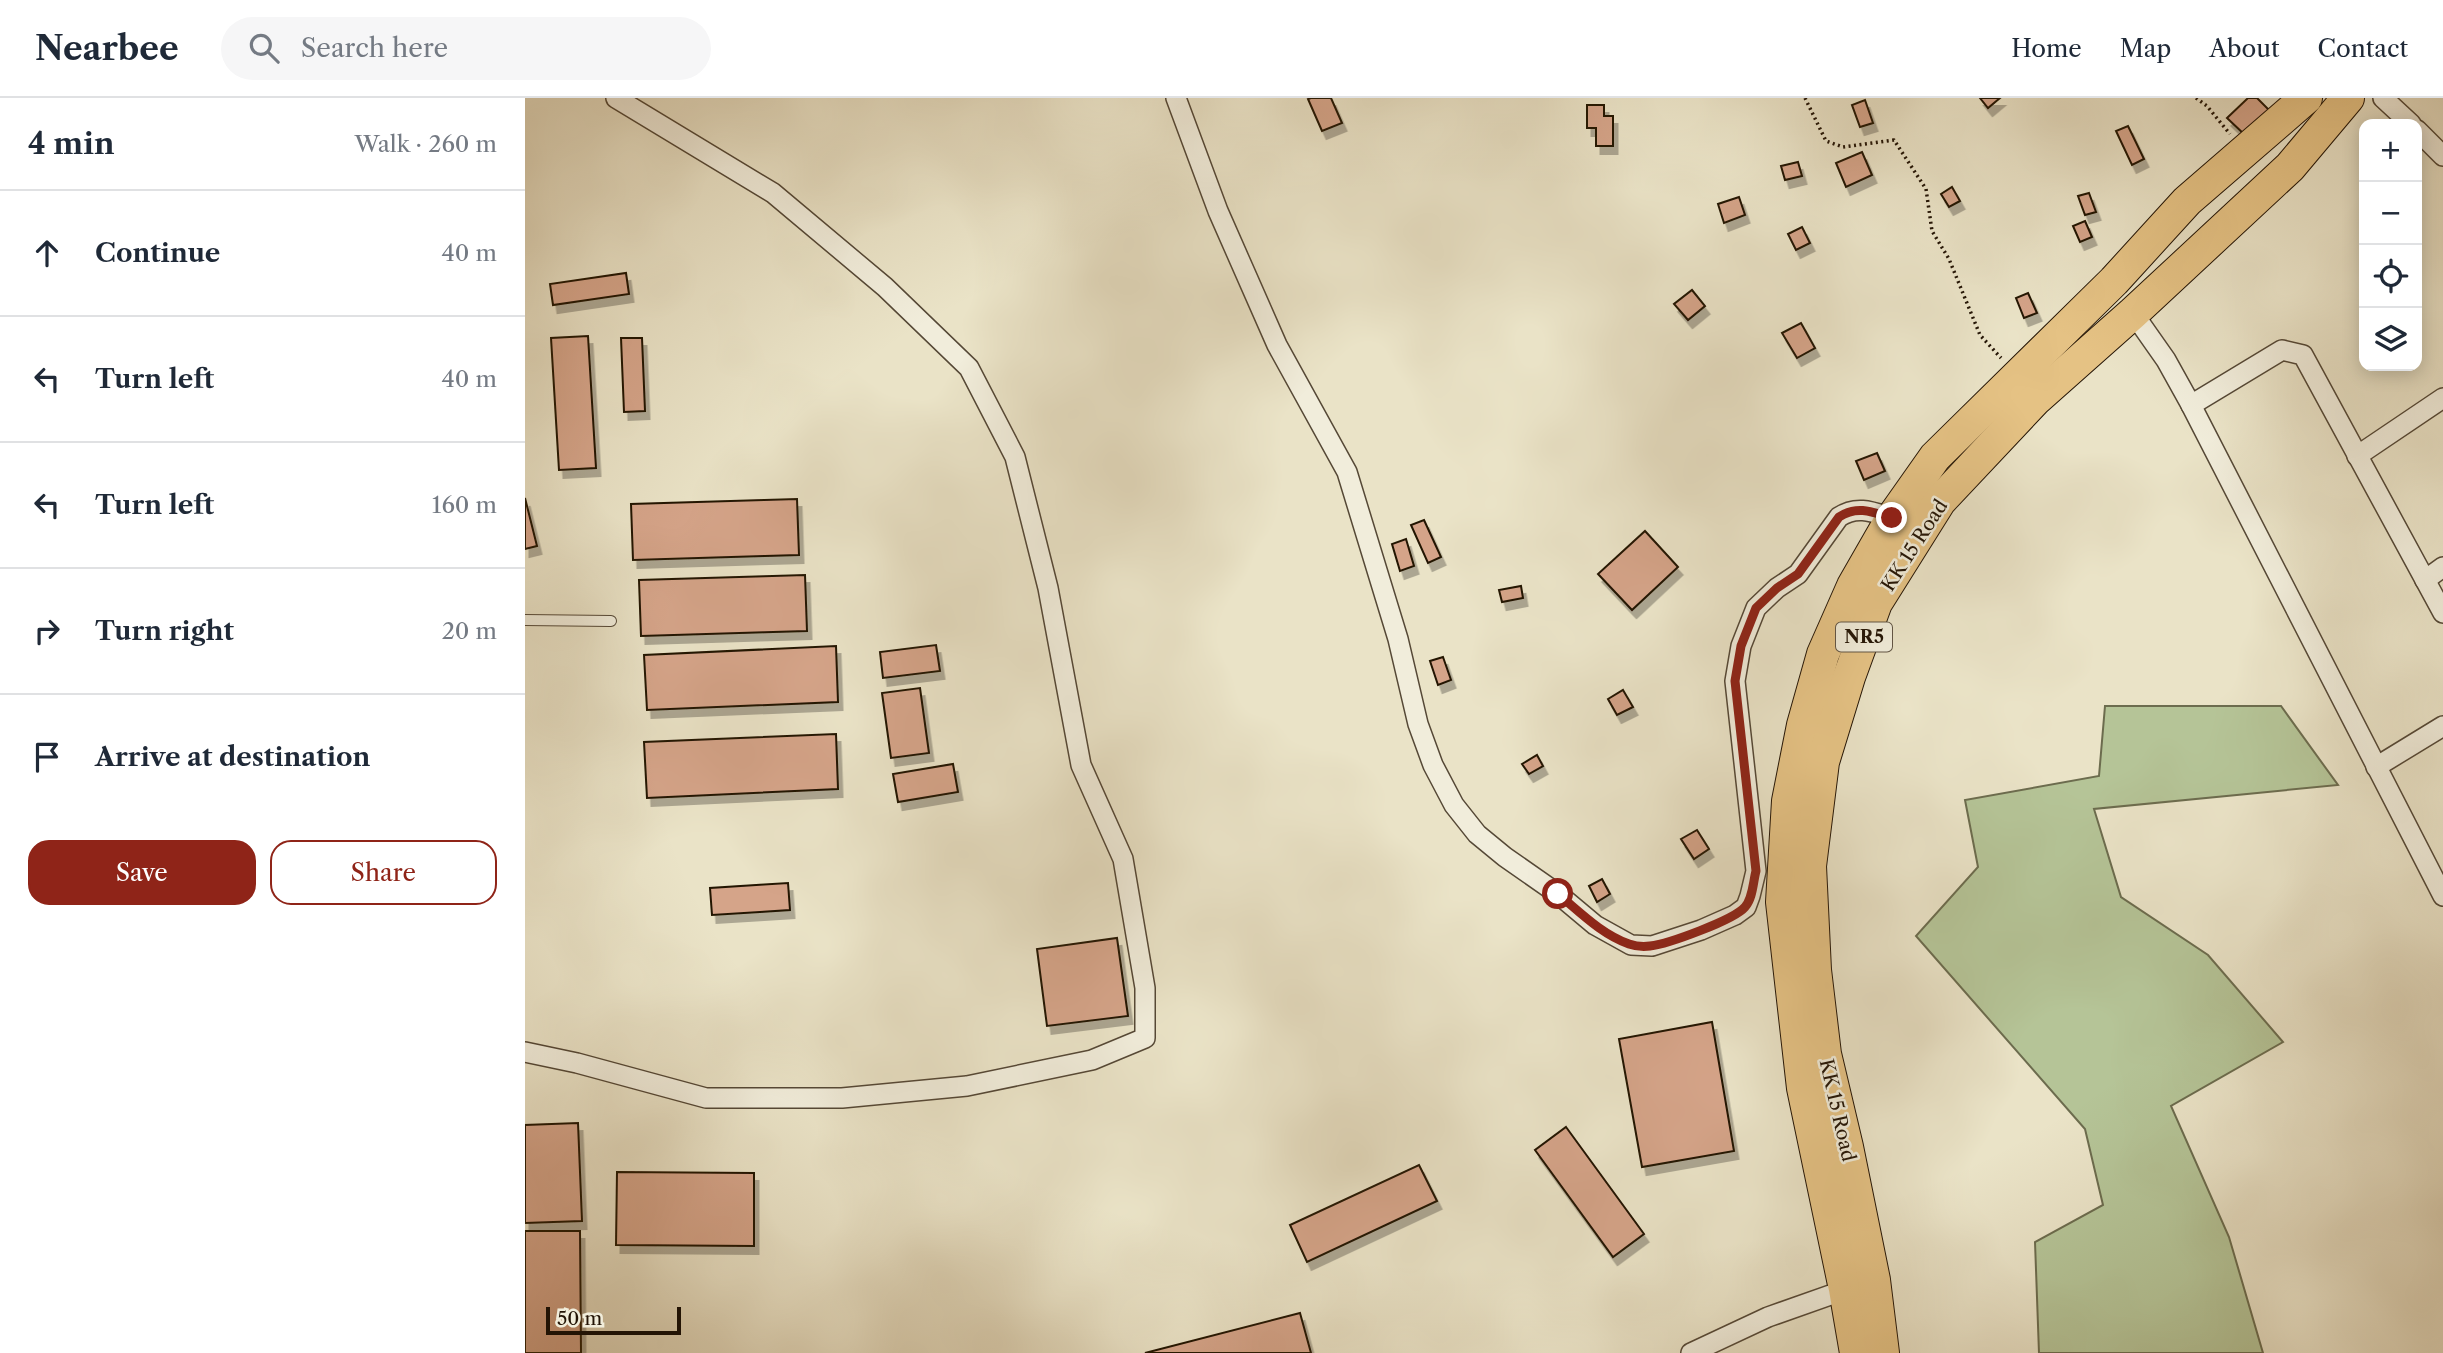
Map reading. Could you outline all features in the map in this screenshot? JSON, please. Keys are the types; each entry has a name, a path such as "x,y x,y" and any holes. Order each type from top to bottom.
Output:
{"highway":[{"name":"KK 15 Road","path":"1883,1353 1859,1284 1803,1088 1781,902 1789,801 1803,725 1820,666 1853,586 1892,518 1935,457 2114,281 2186,201 2306,98"},
{"name":"KK 15 Road","path":"1856,1353 1859,1284 1847,1147 1825,1054 1815,970 1810,866 1822,762 1876,603 1940,501 2035,400 2290,167 2348,98"}],"street":[{"path":"525,1052 706,1098 842,1098 980,1083 1092,1060 1145,1038 1145,988 1123,859 1081,765 1048,588 1015,457 969,368 885,287 773,193 616,98"},
{"path":"1176,98 1218,211 1277,345 1347,472 1398,639 1417,724 1433,765 1454,805 1477,834 1595,925 1631,945 1652,946 1701,930 1735,915 1746,907 1756,871 1735,681 1741,646 1756,608 1777,588 1798,574 1839,517 1858,509 1892,518"},
{"path":"2383,98 2406,119"},
{"path":"2422,135 2443,156"},
{"path":"2133,313 2166,360 2191,405 2443,896"},
{"path":"2191,405 2282,350 2302,355 2443,613"},
{"path":"2357,456 2443,398"},
{"path":"2425,580 2443,567"},
{"path":"2376,767 2443,726"},
{"path":"1691,1353 1768,1317 1859,1284"}],"lane":[{"path":"525,620 611,621"}],"path":[{"path":"1805,98 1826,141 1843,147 1894,140 1926,189 1932,231 1949,259 1980,335 2016,376"},
{"path":"2196,98 2207,106 2244,152"}],"green space":[{"path":"2105,706 2281,706 2338,785 2094,809 2121,897 2208,955 2283,1042 2171,1106 2229,1237 2263,1353 2039,1353 2035,1242 2103,1205 2085,1129 1916,936 1978,867 1965,800 2099,776"}],"building":[{"path":"1331,98 1342,123 1322,131 1308,99"},
{"path":"1980,98 2000,98 1988,108"},
{"path":"2248,98 2257,98 2269,110 2245,135 2227,118"},
{"path":"1865,100 1873,123 1860,127 1852,105"},
{"path":"1587,105 1604,105 1604,116 1613,116 1613,146 1596,146 1596,128 1587,128"},
{"path":"2128,126 2144,159 2132,165 2116,131"},
{"path":"1862,152 1872,175 1846,187 1836,163"},
{"path":"1798,162 1802,176 1785,180 1781,166"},
{"path":"1952,187 1960,201 1949,207 1941,194"},
{"path":"2089,193 2096,212 2085,215 2078,196"},
{"path":"1739,197 1745,215 1724,223 1718,204"},
{"path":"2085,221 2092,237 2080,242 2073,226"},
{"path":"1802,227 1810,243 1796,250 1788,234"},
{"path":"626,273 629,294 553,305 550,284"},
{"path":"1692,290 1705,306 1688,320 1674,304"},
{"path":"2028,293 2037,313 2024,318 2016,298"},
{"path":"1801,323 1815,348 1797,358 1782,333"},
{"path":"588,336 596,468 559,470 551,338"},
{"path":"621,338 642,338 645,411 624,412"},
{"path":"1877,453 1885,471 1864,480 1856,461"},
{"path":"525,498 537,546 525,549"},
{"path":"797,499 799,555 633,560 631,504"},
{"path":"1424,520 1441,557 1428,563 1411,525"},
{"path":"1645,531 1678,567 1632,610 1598,574"},
{"path":"1406,539 1414,566 1400,571 1392,544"},
{"path":"805,575 807,631 641,636 639,580"},
{"path":"1521,586 1523,598 1502,602 1499,590"},
{"path":"936,645 940,671 883,678 880,652"},
{"path":"836,646 838,702 647,710 644,655"},
{"path":"1443,657 1451,680 1438,685 1430,661"},
{"path":"920,688 929,753 891,758 882,693"},
{"path":"1623,690 1633,707 1617,715 1608,699"},
{"path":"836,734 838,789 647,798 644,742"},
{"path":"1537,755 1543,766 1529,774 1522,764"},
{"path":"953,764 958,792 898,802 893,774"},
{"path":"1697,830 1709,849 1694,859 1681,839"},
{"path":"1602,879 1610,894 1597,902 1589,886"},
{"path":"788,883 790,910 712,915 710,888"},
{"path":"1117,938 1128,1016 1047,1026 1037,949"},
{"path":"1712,1022 1734,1151 1642,1167 1619,1039"},
{"path":"578,1123 582,1221 525,1223 525,1125"},
{"path":"1566,1127 1644,1234 1613,1257 1535,1150"},
{"path":"1419,1165 1437,1201 1307,1262 1290,1225"},
{"path":"617,1172 754,1173 754,1246 616,1245"},
{"path":"525,1231 580,1231 581,1353 525,1353"},
{"path":"1300,1313 1311,1353 1145,1353"}],"route":[{"path":"1558,894 1595,925 1622,941 1642,946 1652,946 1701,930 1735,915 1746,907 1756,871 1735,681 1741,646 1756,608 1777,588 1798,574 1839,517 1858,509 1892,518"}]}
